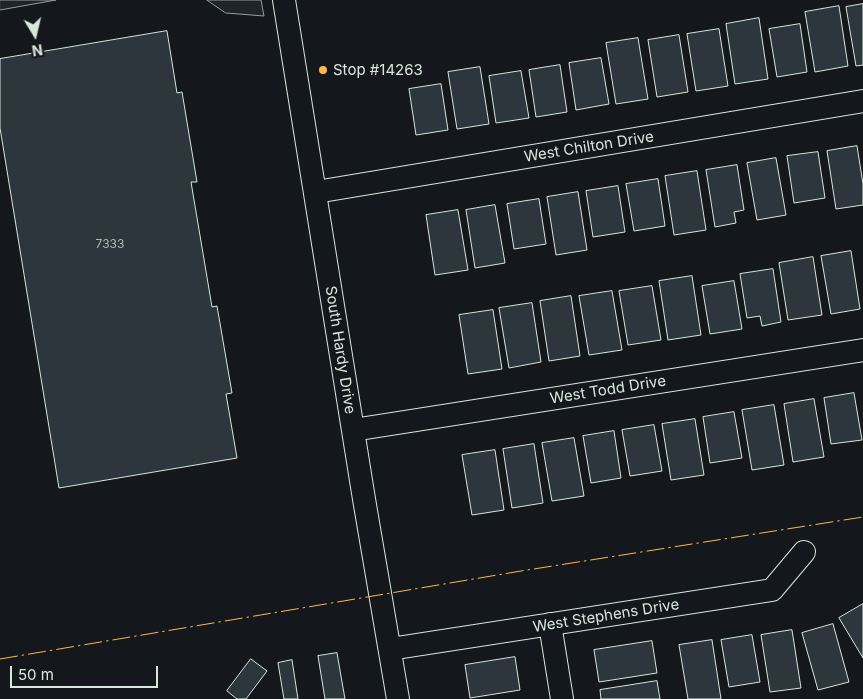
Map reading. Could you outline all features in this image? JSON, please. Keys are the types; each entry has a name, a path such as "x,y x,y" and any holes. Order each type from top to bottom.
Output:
{"street":[{"name":"South Hardy Drive","path":"284,0 398,699"},
{"name":"West Chilton Drive","path":"316,192 863,101"},
{"name":"West Todd Drive","path":"353,430 863,350"},
{"name":"West Stephens Drive","path":"390,649 772,590 804,552"},
{"path":"550,624 562,699"}],"shaded area":[{"path":"0,0 56,0 0,10"},
{"path":"207,0 261,0 264,16 226,13"}],"building":[{"path":"863,4 863,65 856,66 846,7"},
{"path":"839,6 848,66 815,72 805,12"},
{"path":"759,18 768,79 735,84 726,24"},
{"path":"800,24 807,72 777,77 769,29"},
{"path":"719,29 728,86 696,91 687,34"},
{"path":"167,31 177,93 182,92 197,182 191,182 212,307 217,306 232,393 226,394 237,458 59,488 0,128 0,59"},
{"path":"679,35 688,92 657,97 648,40"},
{"path":"638,38 648,99 616,104 606,43"},
{"path":"601,58 609,104 576,110 569,63"},
{"path":"560,65 567,112 536,117 529,70"},
{"path":"480,67 489,124 457,129 448,72"},
{"path":"521,71 529,118 496,123 489,76"},
{"path":"441,84 448,130 416,135 409,89"},
{"path":"857,146 863,184 863,205 836,209 827,151"},
{"path":"818,152 825,198 794,203 787,156"},
{"path":"776,158 786,215 757,220 747,163"},
{"path":"737,165 744,210 734,212 736,223 715,227 706,170"},
{"path":"697,171 706,230 674,235 665,176"},
{"path":"658,179 665,226 634,231 626,184"},
{"path":"618,186 625,232 593,237 586,191"},
{"path":"578,192 587,250 556,255 547,197"},
{"path":"539,199 546,244 514,249 507,204"},
{"path":"495,205 505,263 475,268 466,210"},
{"path":"458,210 468,270 435,275 426,215"},
{"path":"851,251 860,309 831,314 821,256"},
{"path":"813,257 822,315 788,320 779,263"},
{"path":"773,269 781,322 762,326 760,316 747,318 740,274"},
{"path":"692,276 701,335 668,340 659,281"},
{"path":"734,281 742,329 710,334 702,286"},
{"path":"652,286 661,340 628,345 619,291"},
{"path":"612,291 622,350 589,355 579,296"},
{"path":"571,296 580,356 549,361 540,301"},
{"path":"532,303 541,362 509,368 499,308"},
{"path":"493,310 502,369 468,374 459,315"},
{"path":"854,393 862,440 831,444 824,398"},
{"path":"814,399 824,457 793,462 784,404"},
{"path":"774,405 784,465 752,470 742,410"},
{"path":"734,412 742,458 710,463 703,417"},
{"path":"695,419 704,475 671,480 662,424"},
{"path":"654,425 662,471 630,476 622,430"},
{"path":"614,431 621,478 591,483 583,436"},
{"path":"574,438 584,496 552,501 542,443"},
{"path":"534,444 543,503 512,508 503,449"},
{"path":"495,450 504,510 472,515 462,455"},
{"path":"863,604 863,658 839,618"},
{"path":"833,624 849,682 818,690 802,633"},
{"path":"792,630 801,688 770,692 761,635"},
{"path":"752,635 760,682 729,687 721,640"},
{"path":"712,640 721,699 688,699 679,645"},
{"path":"652,641 657,673 599,682 594,650"},
{"path":"337,653 345,699 325,699 318,656"},
{"path":"515,657 520,690 470,698 465,665"},
{"path":"251,659 267,671 246,699 237,699 227,691"},
{"path":"292,660 298,699 284,699 278,663"},
{"path":"657,681 660,699 601,699 600,690"}],"power":[{"path":"0,659 521,571 863,517"}],"place":[{"name":"Stop #14263","path":"323,70"}]}
